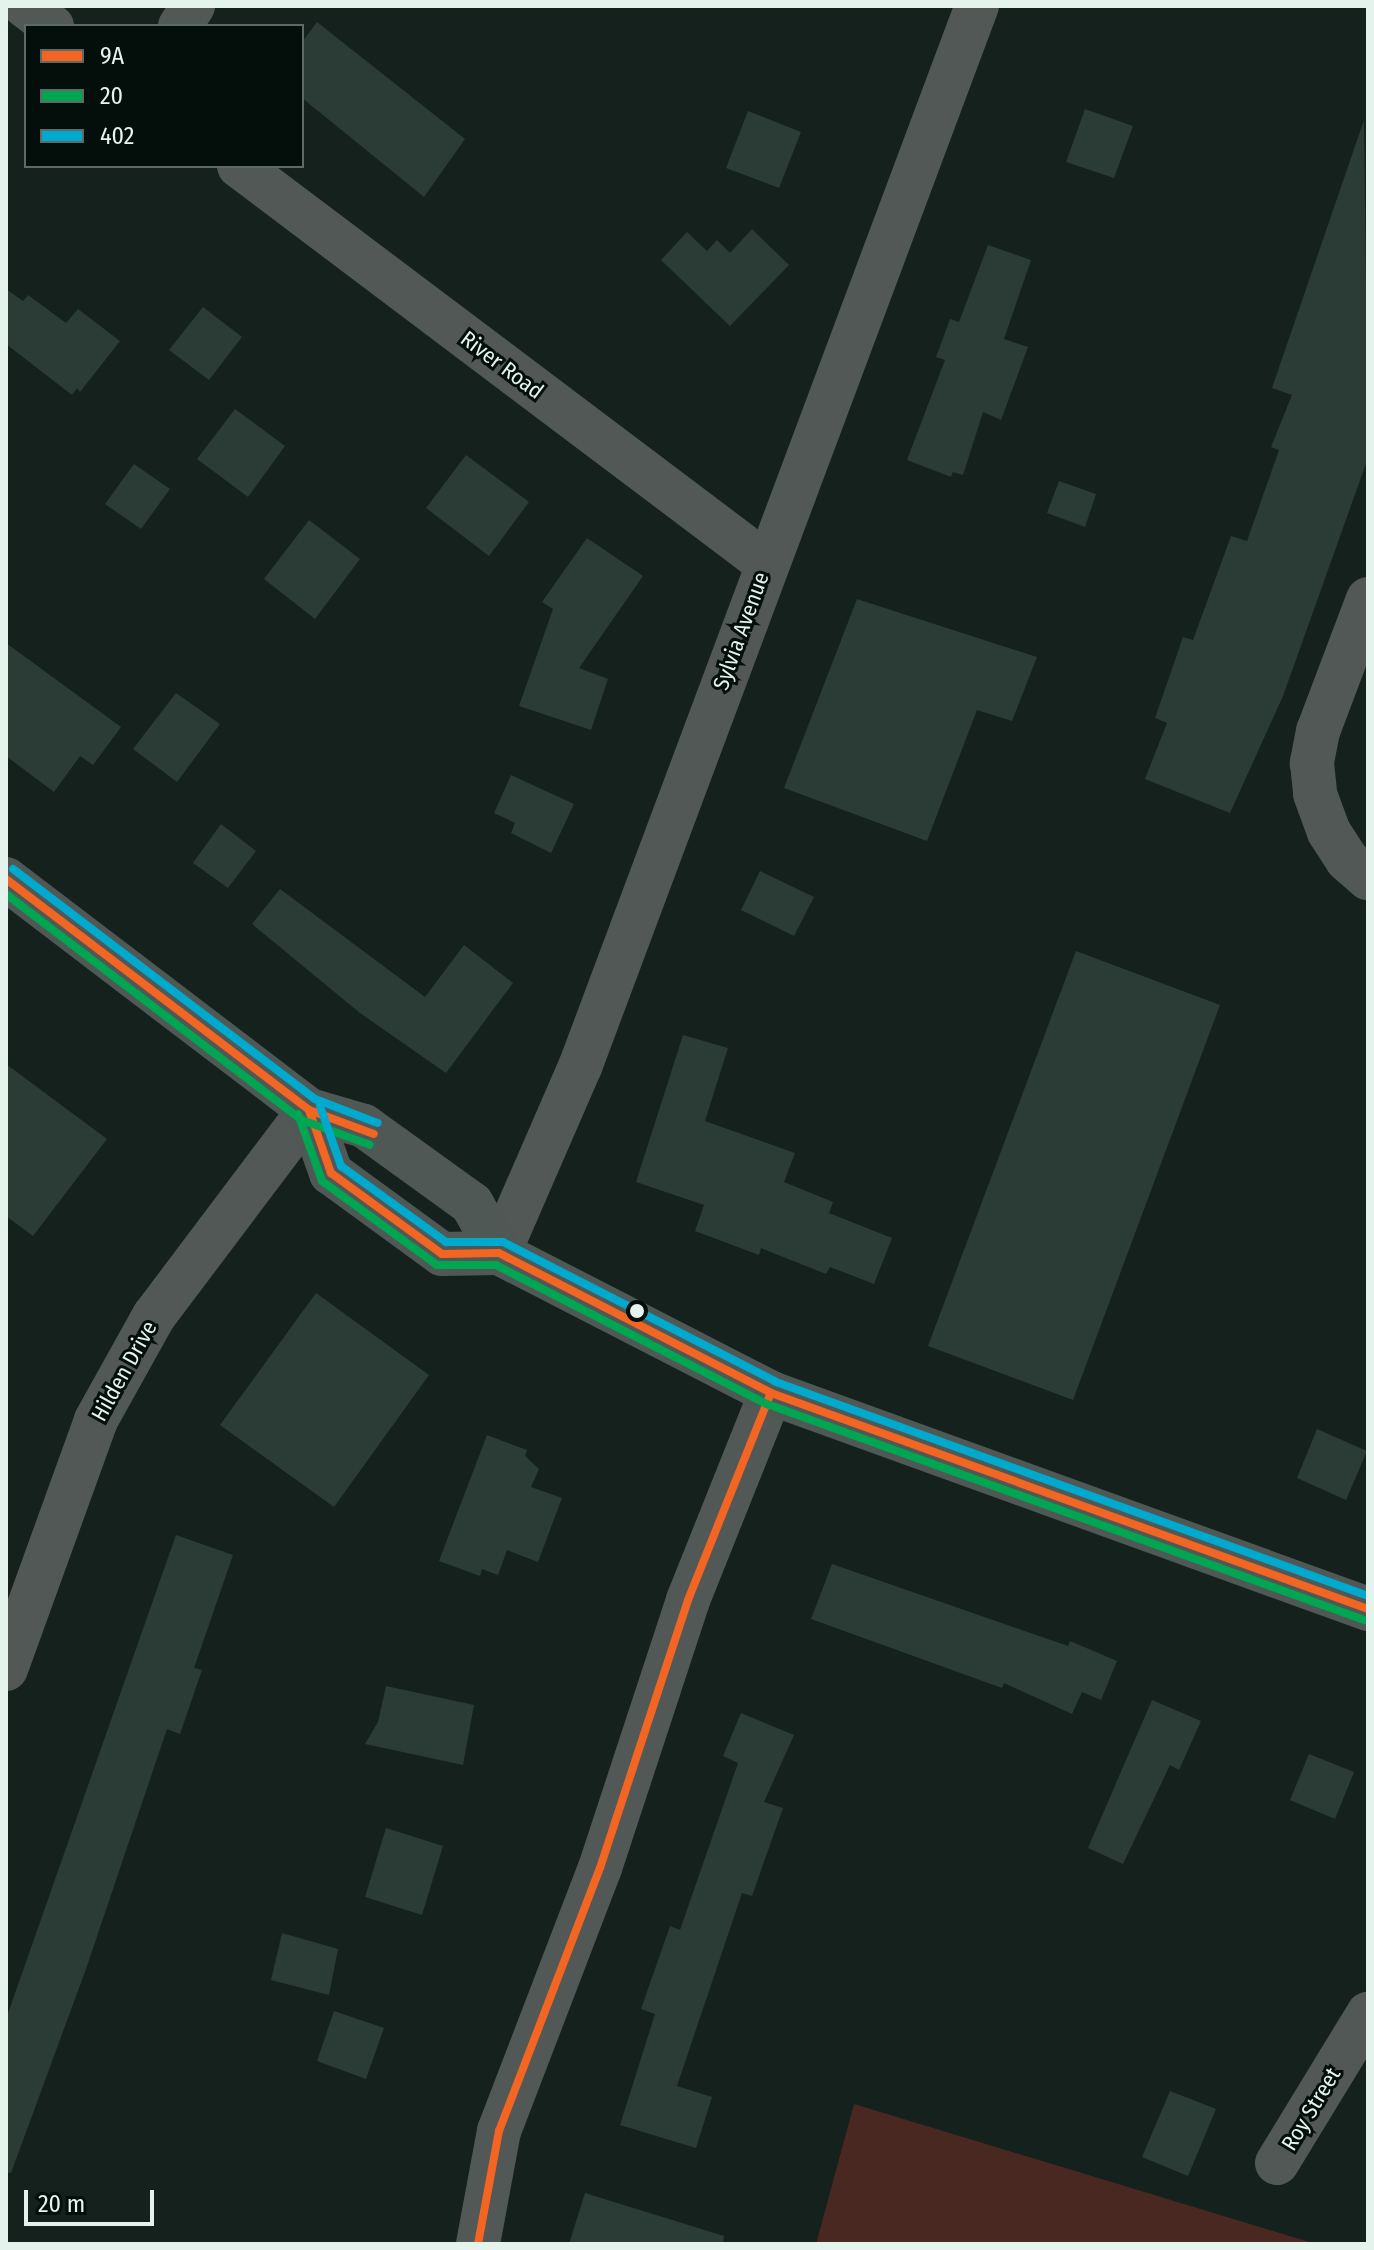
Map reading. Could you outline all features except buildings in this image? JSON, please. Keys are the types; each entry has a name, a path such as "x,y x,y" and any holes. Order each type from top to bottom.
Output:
{"main road":[{"path":"6,879 309,1110 364,1126 472,1204 499,1253"},
{"path":"309,1110 331,1173 442,1254 499,1253 771,1393 1368,1609"}],"street":[{"path":"25,6 49,24"},
{"path":"181,24 193,6"},
{"name":"Sylvia Avenue","path":"499,1253 580,1067 766,563 977,6"},
{"name":"River Road","path":"242,168 766,563"},
{"path":"1368,599 1315,743 1315,794 1337,847 1368,878"},
{"name":"Hilden Drive","path":"6,1669 96,1420 154,1316 309,1110"},
{"path":"478,2244 499,2131 600,1868 688,1600 771,1393"},
{"name":"Roy Street","path":"1277,2163 1368,2014"}],"shaded area":[{"path":"854,2104 1316,2244 816,2244"}],"transit line":[{"name":"402","path":"13,869 315,1099 378,1123"},
{"name":"9A","path":"6,879 309,1110 374,1134"},
{"name":"20","path":"6,894 302,1120 370,1145"},
{"name":"402","path":"320,1106 341,1166 446,1242 503,1242 776,1382 1368,1596"},
{"name":"9A","path":"309,1110 331,1173 442,1254 499,1253 771,1393 1368,1609"},
{"name":"20","path":"298,1114 322,1181 437,1265 496,1265 767,1404 1364,1620"},
{"name":"9A","path":"478,2244 499,2131 600,1868 688,1600 771,1393"}]}
